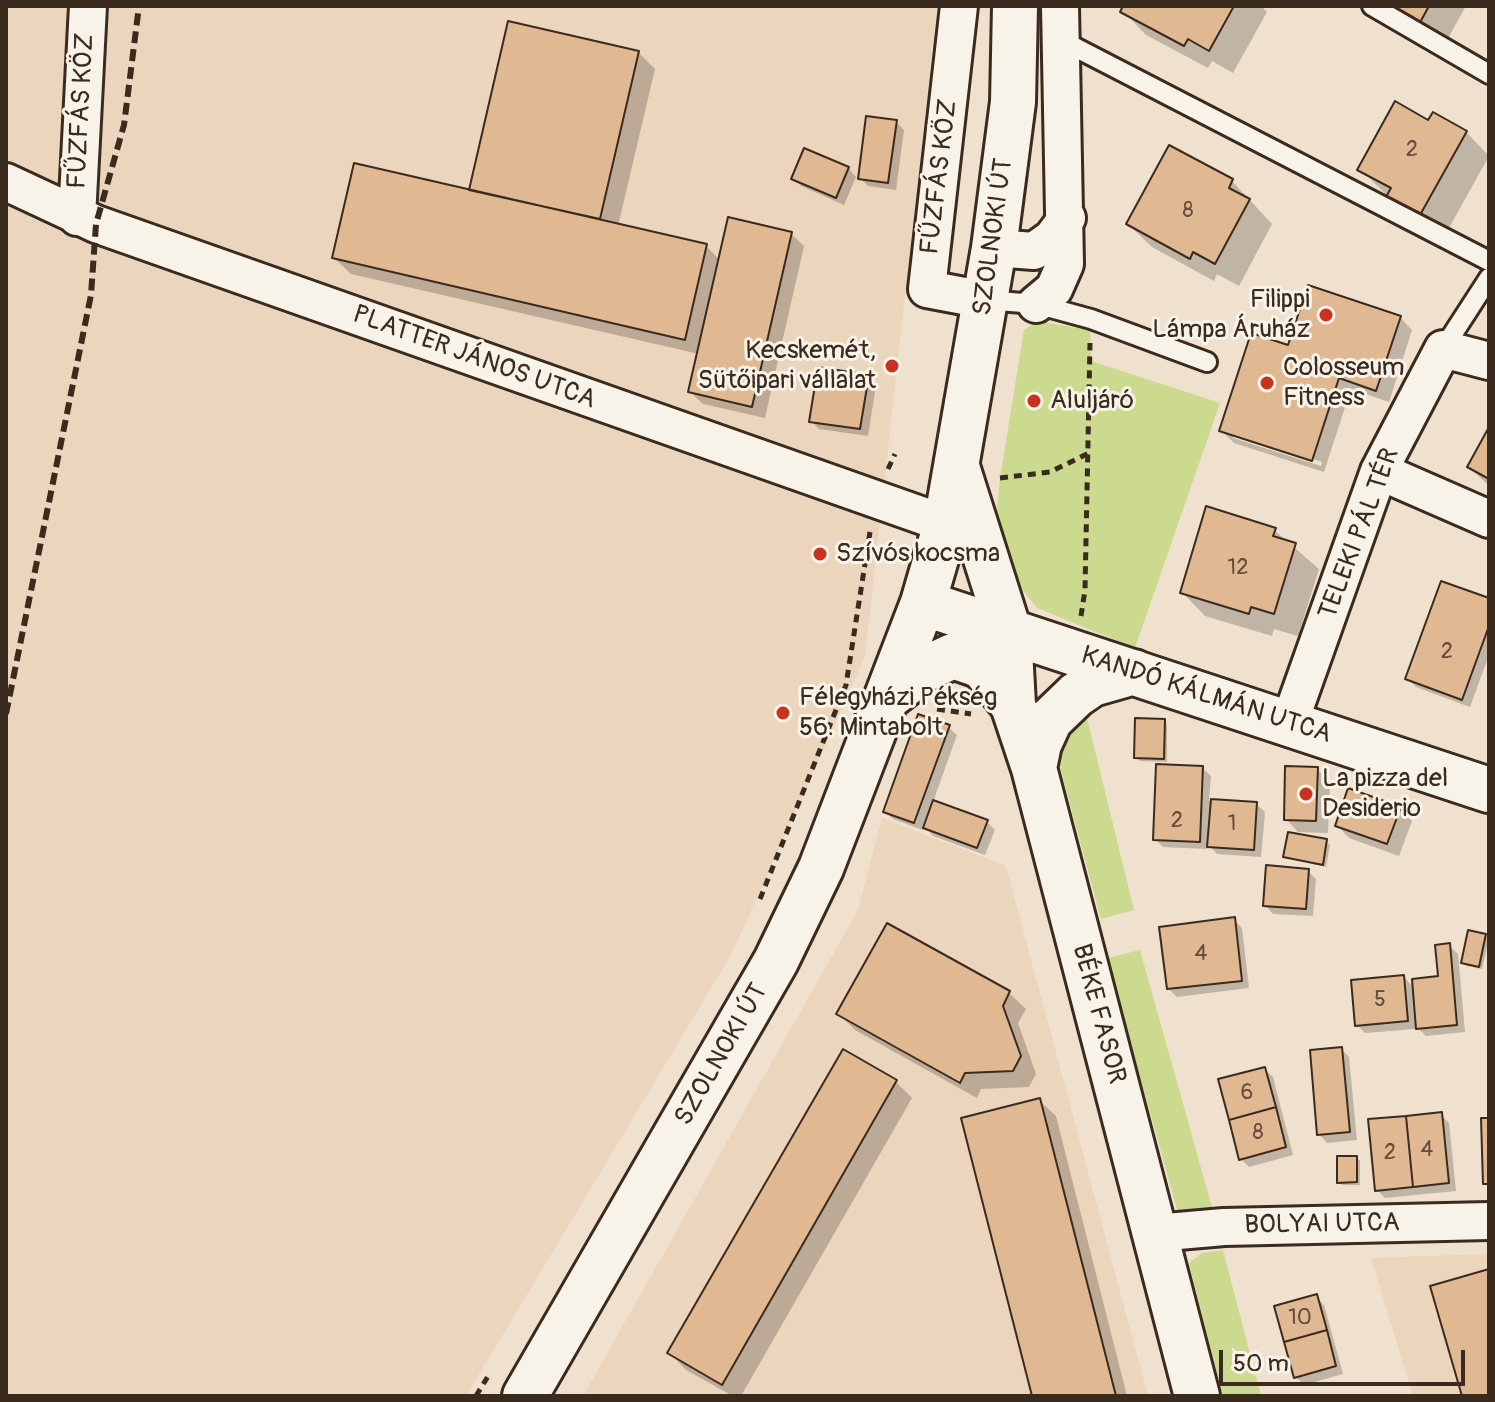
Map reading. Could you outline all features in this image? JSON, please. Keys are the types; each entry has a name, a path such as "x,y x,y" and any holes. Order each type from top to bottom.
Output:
{"street":[{"name":"FŰZFÁS KÖZ","path":"77,217 88,6"},
{"name":"FŰZFÁS KÖZ","path":"959,6 927,289 985,300"},
{"name":"SZOLNOKI ÚT","path":"525,1396 776,961 821,868 923,603 946,524 994,248 1013,102 1015,6"},
{"path":"1036,304 1054,289 1065,264 1067,218 1060,22"},
{"name":"PLATTER JÁNOS UTCA","path":"6,182 77,217 946,524"},
{"path":"994,248 1034,251 1052,238 1067,218"},
{"path":"1443,349 1489,361"},
{"name":"TELEKI PÁL TÉR","path":"1289,724 1379,471 1443,349"},
{"name":"SZOLNOKI ÚT","path":"957,467 1009,631"},
{"path":"1379,471 1489,519"},
{"name":"KANDÓ KÁLMÁN UTCA","path":"923,603 1489,790"},
{"path":"887,698 923,670 1009,631"},
{"name":"BÉKE FASOR","path":"1009,631 996,710 1034,768 1197,1396"},
{"path":"953,656 982,666 996,710"},
{"path":"1034,768 1039,744 1050,720 1076,695 1092,684 1134,672"},
{"name":"BOLYAI UTCA","path":"1155,1233 1224,1227 1489,1221"}],"lane":[{"path":"1372,6 1489,74"},
{"path":"1060,22 1489,261"},
{"path":"1443,349 1489,278"},
{"path":"985,300 1036,304 1091,319 1207,362"}],"path":[{"path":"1079,626 1085,590 1091,319"},
{"path":"1000,478 1050,472 1089,453"},
{"path":"759,901 846,685 874,501 895,454"},
{"path":"929,708 996,710"}],"shaded area":[{"path":"6,6 937,6 865,657 731,955 466,1396 6,1396"},
{"path":"882,818 1006,866 1148,1396 583,1396 858,910"},
{"path":"1489,1254 1489,1396 1413,1396 1371,1258"}],"green space":[{"path":"1037,321 1090,330 1091,361 1220,403 1135,648 1037,608 1008,572 996,521 1000,478 1024,330"},
{"path":"1087,718 1134,910 1101,919 1060,767 1062,739 1073,722"},
{"path":"1140,950 1215,1218 1191,1220 1177,1209 1107,958"},
{"path":"1223,1250 1261,1396 1223,1396 1189,1263 1202,1253"}],"building":[{"path":"1123,6 1234,6 1209,51 1188,39 1184,46 1120,12"},
{"path":"1385,6 1429,6 1418,26"},
{"path":"508,21 639,51 600,219 469,190"},
{"path":"1395,101 1428,120 1433,112 1467,131 1420,215 1386,197 1391,188 1357,170"},
{"path":"866,116 897,120 888,183 858,179"},
{"path":"1169,145 1233,179 1229,188 1250,199 1215,264 1193,252 1190,259 1126,224"},
{"path":"804,148 849,167 836,198 791,179"},
{"path":"354,163 707,244 685,340 332,258"},
{"path":"728,217 792,232 752,407 688,392"},
{"path":"1308,285 1401,316 1376,391 1339,378 1312,461 1219,431 1251,333 1288,345"},
{"path":"818,367 869,375 860,429 809,422"},
{"path":"1489,427 1489,479 1467,467"},
{"path":"1206,506 1276,528 1273,536 1296,543 1274,614 1251,607 1249,614 1180,593"},
{"path":"1441,581 1489,598 1489,626 1462,700 1405,679"},
{"path":"918,714 950,725 914,823 883,812"},
{"path":"1135,718 1165,719 1164,759 1134,758"},
{"path":"1156,764 1203,766 1200,842 1153,840"},
{"path":"1285,766 1318,767 1316,821 1284,820"},
{"path":"1348,788 1401,807 1387,844 1335,826"},
{"path":"1211,799 1257,802 1254,850 1207,847"},
{"path":"933,800 988,820 977,848 923,828"},
{"path":"1288,832 1327,839 1323,865 1283,857"},
{"path":"1266,865 1309,869 1306,909 1263,906"},
{"path":"1235,917 1242,981 1167,989 1159,927"},
{"path":"887,923 1010,991 1003,1006 1021,1056 1013,1071 965,1073 960,1083 836,1014"},
{"path":"1468,930 1486,934 1479,967 1461,963"},
{"path":"1450,943 1457,1025 1416,1029 1412,979 1438,976 1435,945"},
{"path":"1404,975 1408,1021 1355,1026 1351,980"},
{"path":"1342,1047 1350,1132 1317,1135 1310,1050"},
{"path":"843,1049 897,1080 722,1385 667,1353"},
{"path":"1265,1067 1276,1107 1229,1120 1218,1079"},
{"path":"1040,1098 1116,1396 1032,1396 961,1118"},
{"path":"1276,1107 1286,1147 1239,1160 1229,1120"},
{"path":"1442,1112 1449,1183 1413,1187 1406,1116"},
{"path":"1406,1116 1413,1187 1375,1191 1368,1119"},
{"path":"1481,1118 1489,1118 1489,1184 1483,1184"},
{"path":"1337,1156 1357,1156 1357,1182 1337,1183"},
{"path":"1489,1269 1489,1396 1462,1396 1430,1286"},
{"path":"1317,1294 1327,1330 1284,1342 1274,1306"},
{"path":"1327,1330 1336,1366 1294,1378 1284,1342"}],"railway":[{"path":"6,714 91,295 96,224 124,125 139,6"}],"place":[{"name":"Filippi Lámpa Áruház","path":"1326,315"},
{"name":"Kecskemét, Sütőipari vállalat","path":"892,366"},
{"name":"Colosseum Fitness","path":"1267,383"},
{"name":"Aluljáró","path":"1034,401"},
{"name":"Szívós kocsma","path":"820,554"},
{"name":"Félegyházi Pékség 56. Mintabolt","path":"783,713"},
{"name":"La pizza del Desiderio","path":"1306,794"}]}
